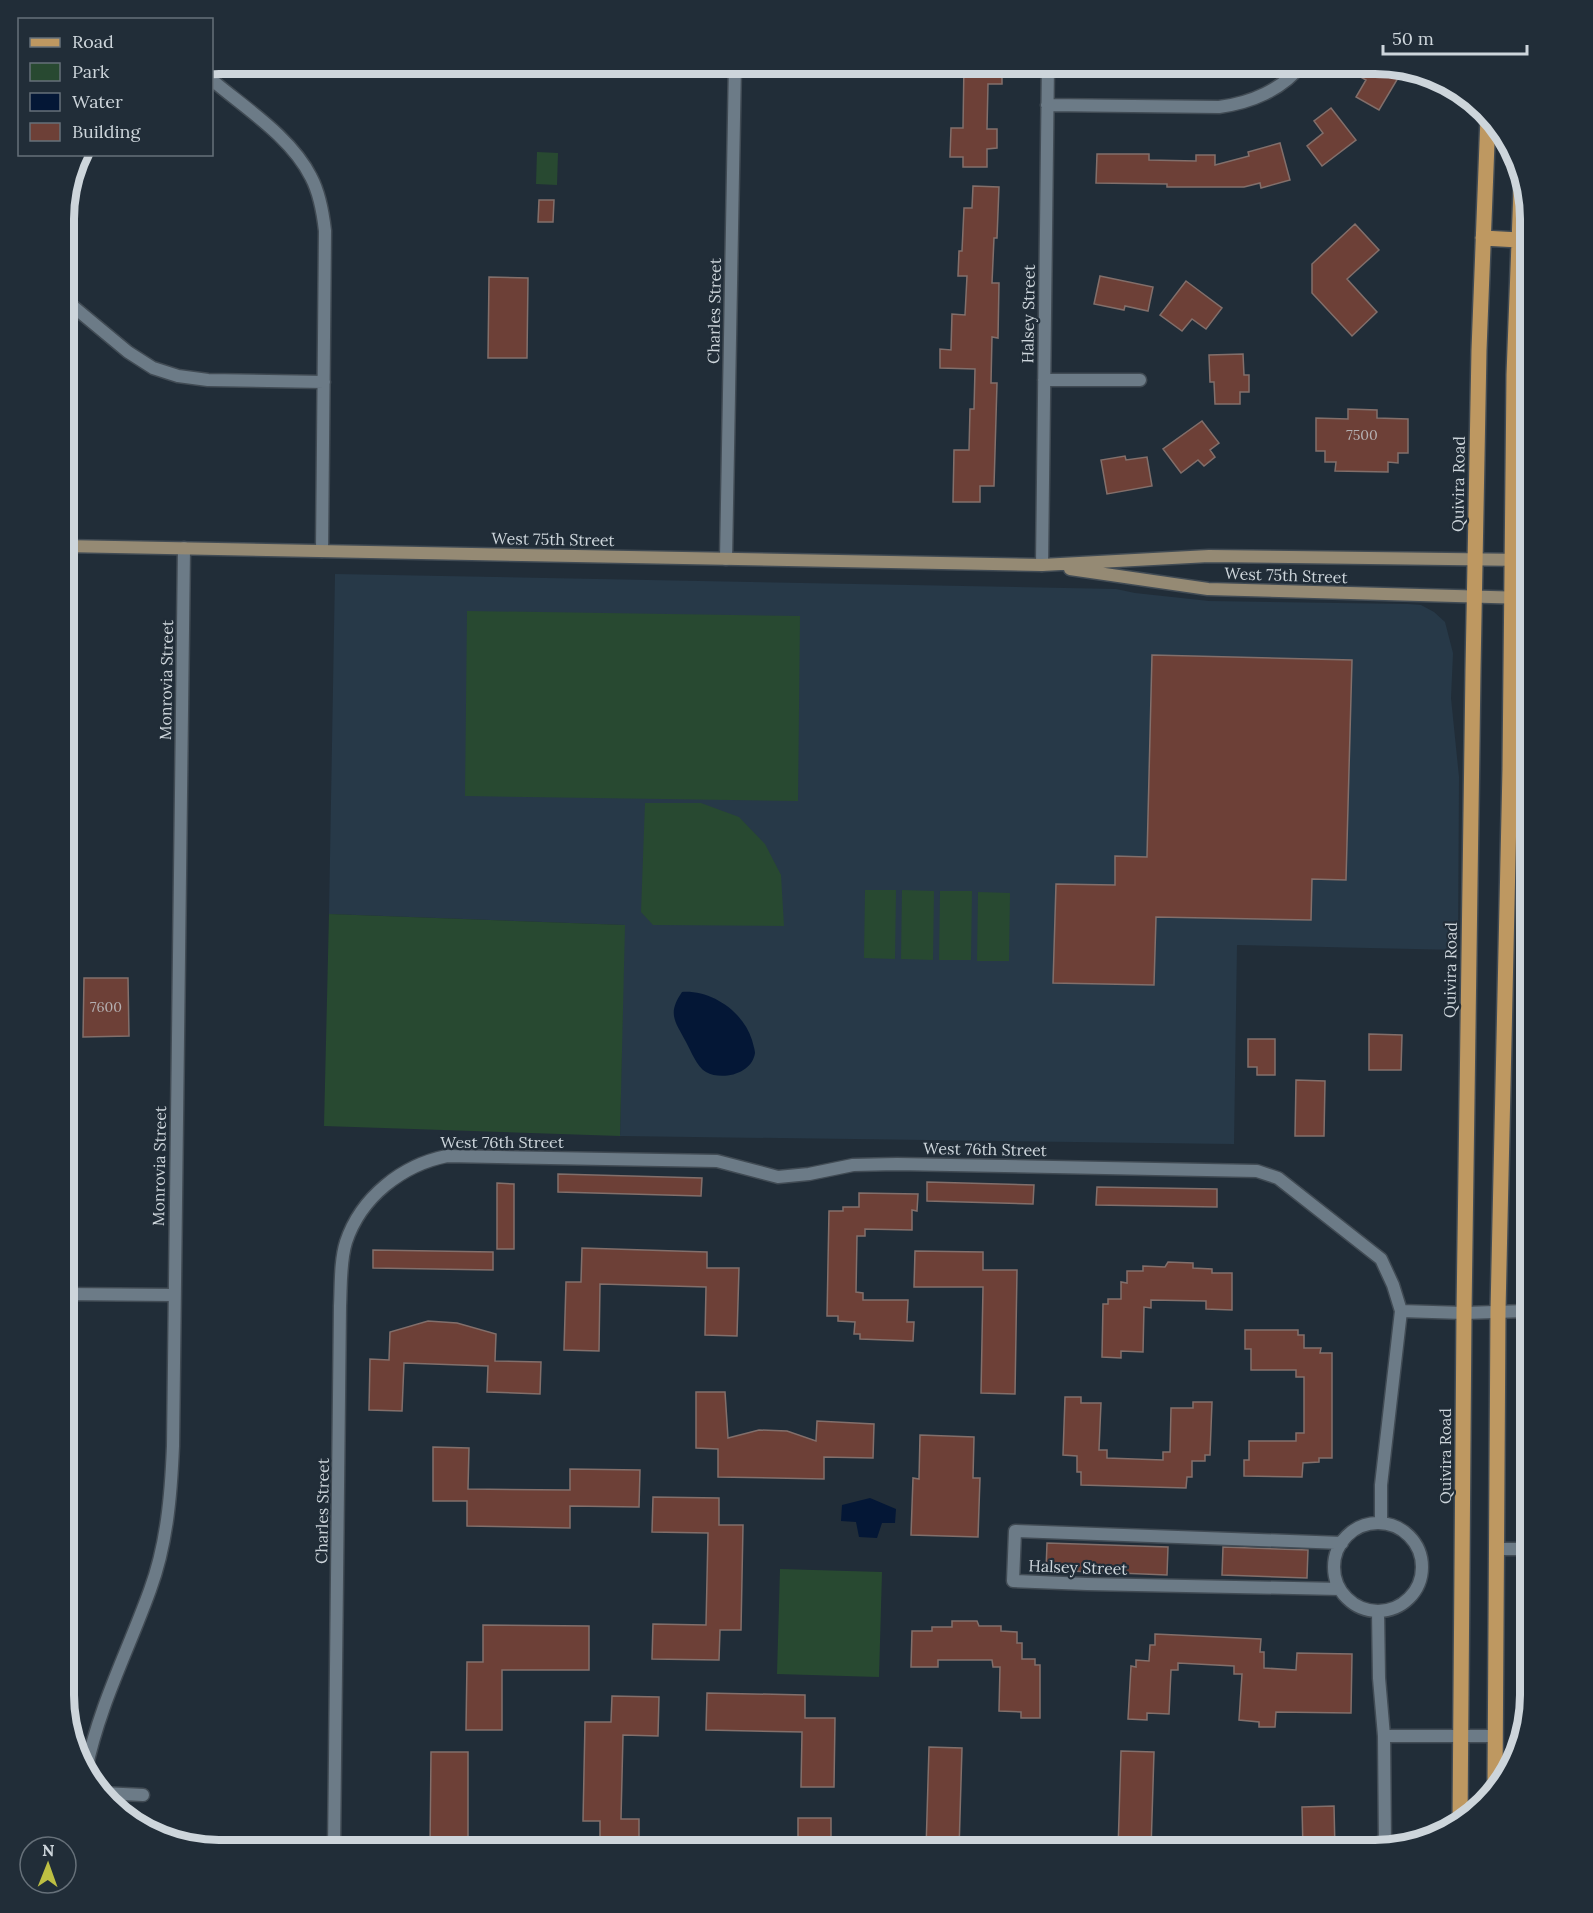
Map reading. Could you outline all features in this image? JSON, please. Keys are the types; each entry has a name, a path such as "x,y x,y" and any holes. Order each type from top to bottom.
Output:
{"main road":[{"name":"Quivira Road","path":"1460,1811 1464,1313 1474,597 1479,351 1488,127"},
{"path":"1495,1775 1498,1311 1513,598 1514,375 1520,217"},
{"path":"1483,238 1519,240"},
{"name":"West 75th Street","path":"74,546 1042,565 1209,556 1520,560"},
{"name":"West 75th Street","path":"1042,565 1208,589 1520,598"}],"street":[{"name":"Charles Street","path":"726,559 735,74"},
{"name":"Halsey Street","path":"1042,565 1048,74"},
{"path":"1047,105 1218,107 1240,104 1262,96 1285,82 1293,74"},
{"path":"213,81 277,134 297,154 312,177 321,205 325,231 322,551"},
{"path":"74,307 128,352 153,368 178,376 208,380 324,382"},
{"path":"1044,380 1140,380"},
{"name":"Monrovia Street","path":"89,1758 93,1737 151,1588 166,1535 171,1493 184,548"},
{"name":"West 76th Street","path":"384,1186 402,1173 430,1160 447,1156 717,1161 778,1177 809,1174 853,1165 897,1164 1257,1171 1278,1178 1381,1259 1393,1285 1401,1311"},
{"name":"Charles Street","path":"334,1840 342,1276 346,1243 356,1220 370,1200 384,1186"},
{"path":"74,1294 174,1295"},
{"path":"1381,1524 1381,1485 1401,1311 1464,1313 1520,1311"},
{"path":"1381,1524 1395,1526 1408,1534 1417,1546 1422,1560 1422,1576 1416,1590 1406,1601 1393,1608 1378,1611 1363,1608 1350,1601 1340,1589 1335,1577 1335,1563 1342,1543 1354,1530 1367,1525 1381,1524"},
{"name":"Halsey Street","path":"1340,1589 1013,1581 1014,1541 1015,1532 1342,1543"},
{"path":"1497,1549 1520,1549"},
{"path":"1378,1611 1379,1678 1384,1736 1385,1839"},
{"path":"1384,1736 1496,1736"},
{"path":"113,1794 143,1795"}],"shaded area":[{"path":"335,574 1116,589 1209,601 1421,605 1434,612 1445,622 1453,653 1451,698 1459,777 1458,950 1237,945 1234,1144 620,1136 624,925 329,914"}],"green space":[{"path":"537,152 558,153 557,185 536,184"},
{"path":"467,611 800,616 798,801 465,796"},
{"path":"645,803 701,803 739,817 765,844 781,875 784,926 653,925 641,912"},
{"path":"865,890 896,890 895,959 864,958"},
{"path":"902,890 934,891 933,960 901,959"},
{"path":"940,891 972,891 971,960 939,960"},
{"path":"978,892 1010,893 1009,961 977,961"},
{"path":"329,914 625,925 620,1136 324,1126"},
{"path":"780,1569 882,1572 879,1677 777,1674"}],"water":[{"path":"682,992 693,992 715,999 725,1004 741,1020 748,1030 755,1052 753,1060 742,1071 720,1076 706,1072 700,1066 674,1017 675,1006"},
{"path":"870,1498 896,1509 895,1523 882,1523 877,1538 859,1537 856,1522 841,1521 842,1505"}],"building":[{"path":"964,74 1002,74 1002,84 988,84 987,129 997,129 997,148 987,149 987,167 963,167 963,157 950,157 951,128 963,128"},
{"path":"1355,74 1399,76 1379,110 1356,97 1366,80"},
{"path":"1331,108 1356,140 1322,166 1307,146 1323,133 1314,121"},
{"path":"1280,143 1290,180 1261,188 1260,183 1244,187 1167,187 1167,184 1096,183 1097,154 1149,154 1149,160 1196,161 1196,155 1215,155 1215,165 1249,156 1248,152"},
{"path":"973,186 999,187 992,283 999,283 998,338 992,337 991,383 997,383 994,486 980,486 980,502 953,502 954,450 969,450 970,409 974,409 975,369 940,368 940,349 951,350 952,314 965,315 967,276 958,276 959,251 962,251 964,208 972,208"},
{"path":"539,200 554,200 553,222 538,222"},
{"path":"1355,224 1379,250 1347,279 1377,312 1352,336 1312,293 1312,264"},
{"path":"1100,276 1153,287 1148,311 1125,306 1124,310 1094,304"},
{"path":"489,277 528,278 527,358 488,358"},
{"path":"1186,281 1222,308 1206,329 1192,319 1182,331 1160,315"},
{"path":"1243,354 1244,375 1249,375 1249,392 1240,392 1240,404 1215,404 1214,382 1210,382 1209,355"},
{"path":"1348,409 1377,410 1377,418 1408,419 1408,453 1398,453 1398,463 1388,462 1388,472 1335,471 1336,462 1325,462 1325,451 1316,451 1316,418 1348,419"},
{"path":"1202,421 1219,443 1210,450 1215,457 1204,466 1198,460 1181,473 1163,449"},
{"path":"1125,456 1126,460 1147,457 1152,486 1107,494 1101,460"},
{"path":"1152,655 1352,660 1346,880 1312,879 1311,920 1156,917 1154,985 1053,983 1056,884 1115,885 1115,856 1147,857"},
{"path":"84,978 128,978 129,1036 83,1037"},
{"path":"1369,1034 1402,1035 1401,1070 1369,1070"},
{"path":"1248,1039 1275,1039 1275,1075 1257,1075 1257,1067 1248,1067"},
{"path":"1296,1080 1325,1081 1324,1136 1295,1136"},
{"path":"558,1174 702,1178 701,1196 558,1192"},
{"path":"927,1182 1034,1185 1033,1204 927,1201"},
{"path":"497,1183 514,1184 514,1249 497,1249"},
{"path":"1097,1187 1217,1189 1217,1207 1096,1205"},
{"path":"859,1193 918,1194 917,1211 912,1210 912,1230 865,1229 865,1236 857,1236 856,1292 863,1293 863,1300 908,1300 907,1322 914,1322 913,1341 860,1339 860,1334 854,1334 855,1322 838,1321 838,1316 827,1316 829,1211 843,1211 843,1207 859,1207"},
{"path":"582,1248 707,1252 707,1268 739,1268 737,1336 705,1335 706,1287 600,1284 599,1351 564,1350 566,1282 581,1282"},
{"path":"373,1250 493,1252 493,1270 373,1268"},
{"path":"915,1251 983,1252 983,1270 1017,1270 1015,1394 981,1393 983,1287 914,1287"},
{"path":"1168,1262 1193,1263 1193,1268 1212,1269 1212,1273 1232,1273 1232,1310 1206,1309 1206,1301 1151,1300 1151,1308 1144,1307 1143,1352 1121,1351 1121,1358 1102,1357 1103,1304 1108,1304 1108,1299 1121,1299 1121,1282 1127,1283 1127,1271 1143,1271 1143,1266 1165,1267"},
{"path":"428,1321 457,1323 496,1334 495,1361 541,1362 540,1394 487,1392 488,1366 404,1363 402,1411 369,1410 370,1359 389,1360 390,1332"},
{"path":"1245,1330 1298,1330 1298,1335 1304,1335 1304,1348 1321,1348 1320,1353 1332,1353 1332,1458 1319,1458 1319,1462 1303,1463 1302,1477 1244,1476 1244,1460 1249,1460 1249,1441 1296,1441 1296,1433 1304,1433 1304,1377 1296,1377 1296,1370 1251,1370 1251,1349 1245,1349"},
{"path":"696,1392 725,1392 728,1438 759,1430 787,1431 816,1441 817,1421 874,1424 873,1458 824,1457 824,1479 718,1477 718,1449 696,1448"},
{"path":"1065,1397 1081,1397 1081,1403 1101,1403 1099,1450 1107,1450 1107,1458 1163,1460 1163,1452 1170,1452 1171,1408 1193,1408 1193,1402 1212,1402 1210,1455 1205,1455 1205,1461 1192,1461 1192,1477 1187,1477 1186,1488 1081,1485 1081,1472 1077,1472 1077,1456 1063,1455"},
{"path":"920,1435 974,1437 973,1478 980,1478 978,1537 911,1535 913,1478 919,1479"},
{"path":"433,1447 469,1448 468,1489 570,1490 570,1469 640,1470 639,1507 570,1506 570,1528 467,1526 467,1501 433,1501"},
{"path":"653,1497 719,1498 719,1525 743,1525 741,1630 720,1630 719,1660 652,1659 653,1624 706,1625 708,1533 652,1532"},
{"path":"1047,1543 1168,1547 1167,1575 1046,1570"},
{"path":"1223,1547 1308,1550 1307,1578 1222,1575"},
{"path":"952,1621 977,1621 979,1626 1001,1626 1001,1631 1017,1632 1017,1643 1022,1643 1022,1659 1035,1659 1035,1665 1040,1665 1040,1718 1021,1718 1021,1712 999,1711 1000,1667 993,1667 992,1660 938,1660 938,1667 911,1667 912,1631 932,1631 932,1627 952,1627"},
{"path":"483,1625 589,1626 589,1670 502,1670 502,1730 466,1730 467,1662 483,1662"},
{"path":"1155,1634 1261,1639 1260,1652 1264,1652 1264,1668 1296,1670 1297,1653 1352,1654 1351,1713 1276,1712 1275,1727 1259,1727 1259,1722 1239,1720 1242,1674 1234,1674 1234,1666 1178,1663 1178,1670 1171,1670 1169,1714 1147,1713 1147,1720 1128,1719 1131,1666 1136,1667 1136,1660 1149,1661 1150,1645 1155,1645"},
{"path":"707,1693 805,1695 805,1718 835,1718 834,1787 801,1787 802,1732 706,1730"},
{"path":"612,1696 659,1697 658,1736 623,1735 621,1819 639,1819 639,1840 600,1840 600,1821 583,1821 585,1722 611,1722"},
{"path":"929,1747 962,1748 959,1840 926,1840"},
{"path":"1121,1751 1154,1752 1151,1840 1118,1840"},
{"path":"431,1752 468,1752 468,1840 430,1840"},
{"path":"1334,1806 1335,1840 1303,1840 1302,1807"},
{"path":"798,1818 831,1818 831,1840 798,1840"}]}
